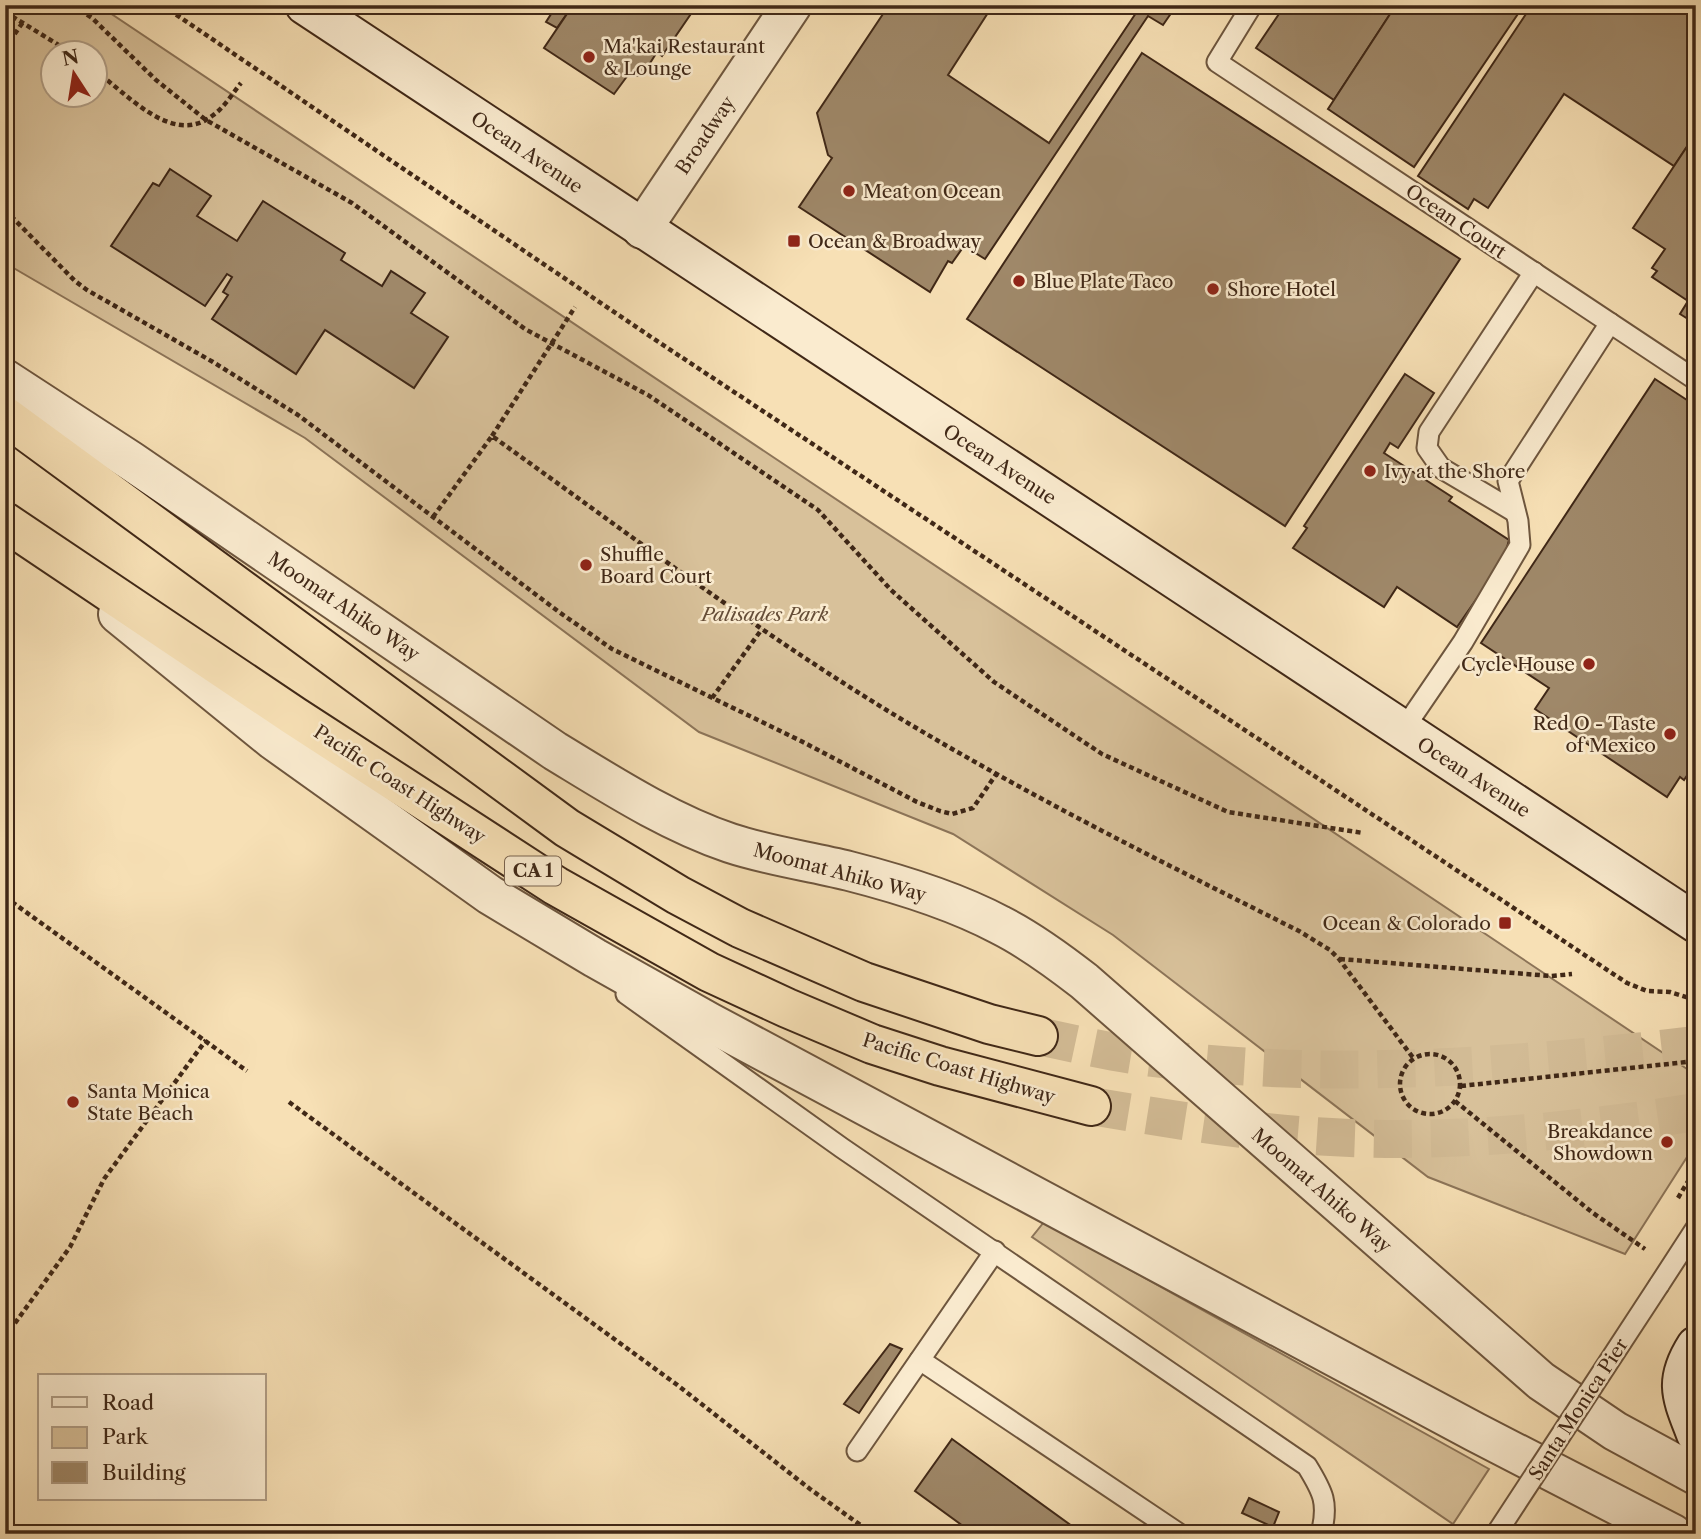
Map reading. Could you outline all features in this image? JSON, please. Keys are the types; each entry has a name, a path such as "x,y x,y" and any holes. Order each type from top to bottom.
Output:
{"highway":[{"name":"CA 1","path":"5,416 567,828 699,906 802,956 932,1006 1038,1036"},
{"name":"Pacific Coast Highway","path":"15,529 556,886 709,972 787,1009 872,1044 953,1070 1091,1106"}],"street":[{"name":"Ocean Avenue","path":"305,5 1696,923"},
{"name":"Broadway","path":"642,229 792,5"},
{"name":"Moomat Ahiko Way","path":"5,379 131,461 555,751 617,789 728,843 788,860 860,874 910,888 999,924 1043,950 1084,981 1541,1381 1615,1431 1696,1475"},
{"path":"15,529 247,720 490,895 709,1022 1475,1432 1673,1534"},
{"path":"1696,1346 1681,1377 1684,1401 1696,1434"}],"lane":[{"name":"Ocean Court","path":"1252,5 1217,62 1696,380"},
{"path":"1515,512 1441,468 1427,448 1429,432 1534,272"},
{"path":"1403,730 1463,642 1520,545 1518,521 1508,481 1610,323"},
{"path":"490,895 696,1045 1307,1466 1320,1487 1327,1512 1321,1534"},
{"name":"Santa Monica Pier","path":"1496,1534 1696,1228"},
{"path":"857,1451 995,1251"},
{"path":"920,1360 1178,1532"}],"path":[{"path":"73,5 92,18 156,80 206,120 352,203 525,329 648,396 818,510 891,590 994,682 1102,754 1228,812 1363,834"},
{"path":"162,5 652,337 1627,983 1696,1000"},
{"path":"5,12 48,38"},
{"path":"5,48 23,22"},
{"path":"108,81 154,116 170,123 189,125 206,120 221,108 241,83"},
{"path":"5,95 5,134"},
{"path":"5,210 87,290 213,362 298,415 612,649 802,741 917,802 940,811 952,814 972,808 996,773"},
{"path":"433,517 492,436 575,307"},
{"path":"492,436 762,629 888,710 1094,828 1299,931 1330,950 1414,1059"},
{"path":"712,698 762,629"},
{"path":"5,897 247,1071"},
{"path":"1339,959 1551,976 1572,974"},
{"path":"5,1337 70,1247 104,1179 206,1040"},
{"path":"1432,1054 1450,1061 1460,1077 1461,1086 1455,1101 1448,1108 1430,1114 1412,1108 1405,1101 1400,1083 1402,1073 1414,1059 1432,1054"},
{"path":"1461,1086 1696,1061"},
{"path":"1455,1101 1593,1213 1648,1251"},
{"path":"289,1102 665,1376 810,1489 873,1534"}],"green space":[{"name":"Palisades Park","path":"5,5 98,5 1696,1075 1696,1143 1625,1254 1428,1177 1113,935 953,834 699,732 305,438 5,263"},
{"path":"1044,1222 1489,1469 1453,1524 1032,1237"}],"building":[{"path":"544,5 573,5 557,28 546,22 553,11"},
{"path":"573,5 697,5 662,56 657,52 642,76 628,75 614,94 544,48"},
{"path":"889,5 993,5 948,75 1049,143 1138,10 1132,5 1169,5 1174,9 1163,25 1148,16 985,259 964,246 952,263 948,261 930,292 799,207 832,158 828,155 817,113"},
{"path":"1285,5 1396,5 1334,100 1256,48"},
{"path":"1396,5 1524,5 1414,167 1328,109"},
{"path":"1532,5 1696,5 1696,133 1674,166 1564,94 1488,208 1474,199 1468,209 1418,176"},
{"name":"Shore Hotel","path":"1142,53 1460,259 1285,526 967,319"},
{"path":"1696,133 1696,324 1680,314 1688,301 1652,277 1657,271 1652,268 1665,249 1633,228"},
{"path":"170,169 211,196 197,216 237,241 263,201 345,253 341,260 382,286 391,271 425,293 411,313 448,337 414,388 325,330 296,374 212,319 228,295 223,292 232,277 227,274 205,306 111,246 153,183 159,186"},
{"path":"1405,374 1434,393 1398,448 1390,443 1384,453 1452,497 1449,501 1509,540 1498,568 1457,627 1397,587 1384,607 1293,548 1307,528 1304,526"},
{"path":"1655,379 1696,406 1696,762 1684,780 1680,777 1667,797 1535,709 1549,688 1481,643"},
{"path":"890,1344 902,1349 859,1413 844,1404"},
{"path":"952,1439 1083,1534 974,1534 915,1491"},
{"path":"1249,1498 1279,1512 1273,1527 1242,1513"}],"tunnel":[{"path":"1038,1036 1153,1058 1221,1065 1357,1070 1561,1059 1696,1045"},
{"path":"1091,1106 1257,1131 1409,1139 1553,1131 1696,1112"}],"place":[{"name":"Ma'kai Restaurant & Lounge","path":"589,57"},
{"name":"Meat on Ocean","path":"849,191"},
{"name":"Ocean & Broadway","path":"794,241"},
{"name":"Blue Plate Taco","path":"1019,281"},
{"name":"Shore Hotel","path":"1213,289"},
{"name":"Ivy at the Shore","path":"1370,471"},
{"name":"Shuffle Board Court","path":"586,565"},
{"name":"Cycle House","path":"1589,664"},
{"name":"Red O - Taste of Mexico","path":"1670,734"},
{"name":"Ocean & Colorado","path":"1505,923"},
{"name":"Santa Monica State Beach","path":"73,1102"},
{"name":"Breakdance Showdown","path":"1667,1142"}]}
